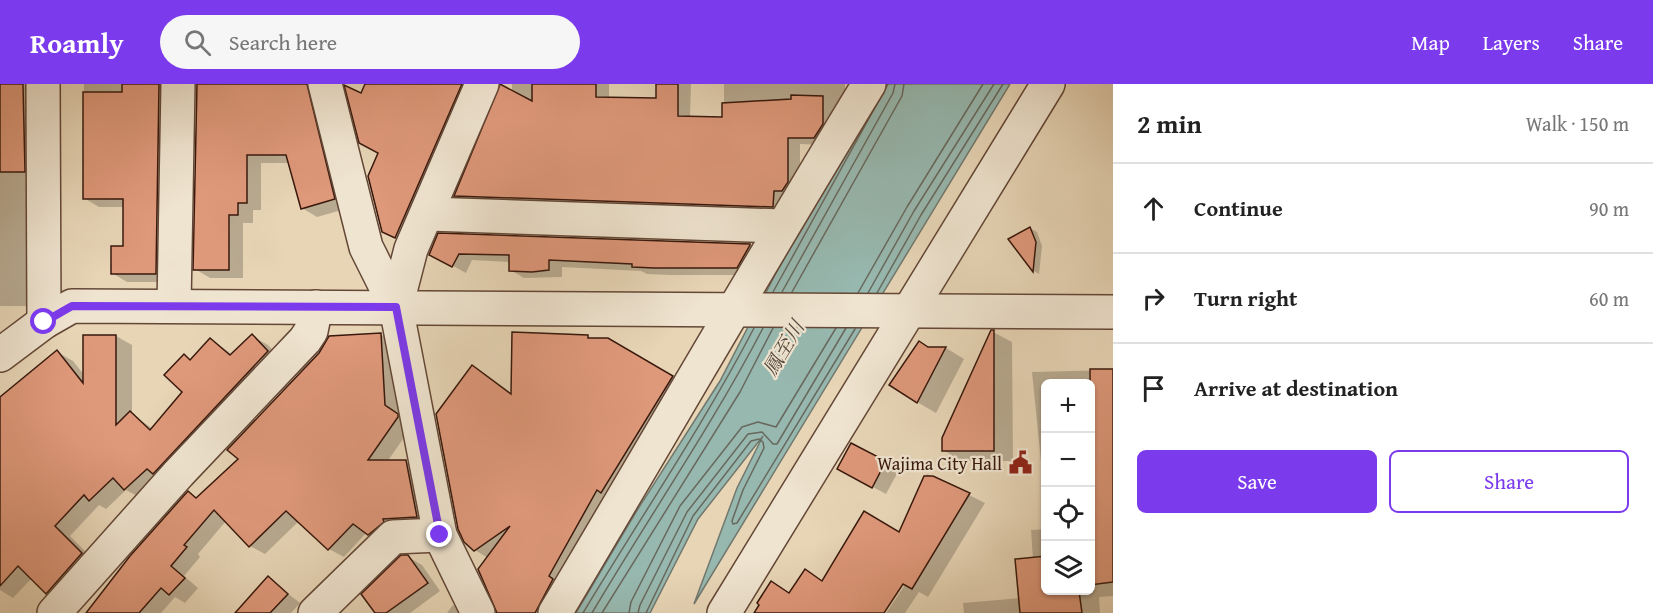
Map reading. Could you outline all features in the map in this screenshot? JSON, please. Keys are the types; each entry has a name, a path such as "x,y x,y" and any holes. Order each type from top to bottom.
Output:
{"street":[{"path":"43,84 44,322"},
{"path":"174,306 178,84"},
{"path":"325,84 366,247 396,307 440,535 478,613"},
{"path":"396,307 411,249 482,84"},
{"path":"555,613 735,310 782,226 869,84"},
{"path":"724,613 1048,84"},
{"path":"428,214 782,226"},
{"path":"0,355 44,322 72,306 1113,312"},
{"path":"54,613 179,473 305,340 311,331 315,308"},
{"path":"315,613 393,537 440,535"}],"water":[{"name":"鳳至川","path":"883,84 1010,84 694,604 737,488 763,436 698,519 650,613 576,613 636,512 720,381 775,275"}],"building":[{"path":"0,84 23,84 25,172 0,172"},
{"path":"122,84 159,84 156,274 111,274 111,246 123,246 123,199 83,199 83,92 122,92"},
{"path":"197,84 307,84 335,199 301,209 286,155 247,155 247,203 238,203 238,215 229,215 229,270 193,270"},
{"path":"365,84 462,84 395,238 382,232 368,176 378,153 359,143 344,85 361,93"},
{"path":"500,84 532,101 532,84 596,84 596,97 656,98 656,84 678,84 678,116 722,117 722,103 791,99 791,95 823,96 823,124 814,138 788,138 788,182 782,191 774,191 773,207 454,196"},
{"path":"1030,227 1036,242 1033,272 1008,239"},
{"path":"438,233 750,245 737,268 654,268 632,267 632,264 549,260 549,270 532,272 509,271 509,255 459,254 452,267 429,255"},
{"path":"991,330 994,330 994,451 942,451 942,438"},
{"path":"512,332 608,338 673,376 601,493 597,490 549,576 553,579 535,613 497,613 478,569 510,526 474,551 464,542 458,529 436,414 472,365 511,394"},
{"path":"381,333 385,405 398,414 398,417 368,460 406,460 417,517 383,519 384,522 368,535 353,524 328,550 286,511 249,547 214,510 184,545 187,547 171,566 185,578 169,595 161,588 139,613 86,613 130,556 188,491 196,498 238,459 227,450 319,353 329,336"},
{"path":"252,334 268,351 153,474 147,469 124,490 113,478 89,501 84,495 55,526 82,553 46,594 18,566 0,586 0,397 57,350 83,383 83,335 116,335 116,425 130,411 150,430 182,392 164,375 184,354 190,360 210,338 230,355"},
{"path":"919,341 928,347 946,347 917,403 889,385"},
{"path":"1090,369 1113,369 1113,582 1095,584 1095,379 1090,379"},
{"path":"851,443 886,461 872,488 837,469"},
{"path":"924,476 933,476 970,493 912,589 903,584 884,613 754,613 759,605 757,603 771,581 789,593 805,569 822,581 864,511 899,532"},
{"path":"401,555 408,555 428,583 386,613 375,613 361,594"},
{"path":"1041,556 1041,595 1080,595 1082,613 1020,613 1015,559"},
{"path":"268,576 288,594 270,613 235,613"}],"place":[{"name":"Wajima City Hall","path":"1020,463"}],"route":[{"path":"44,322 72,306 396,307 440,535"}]}
